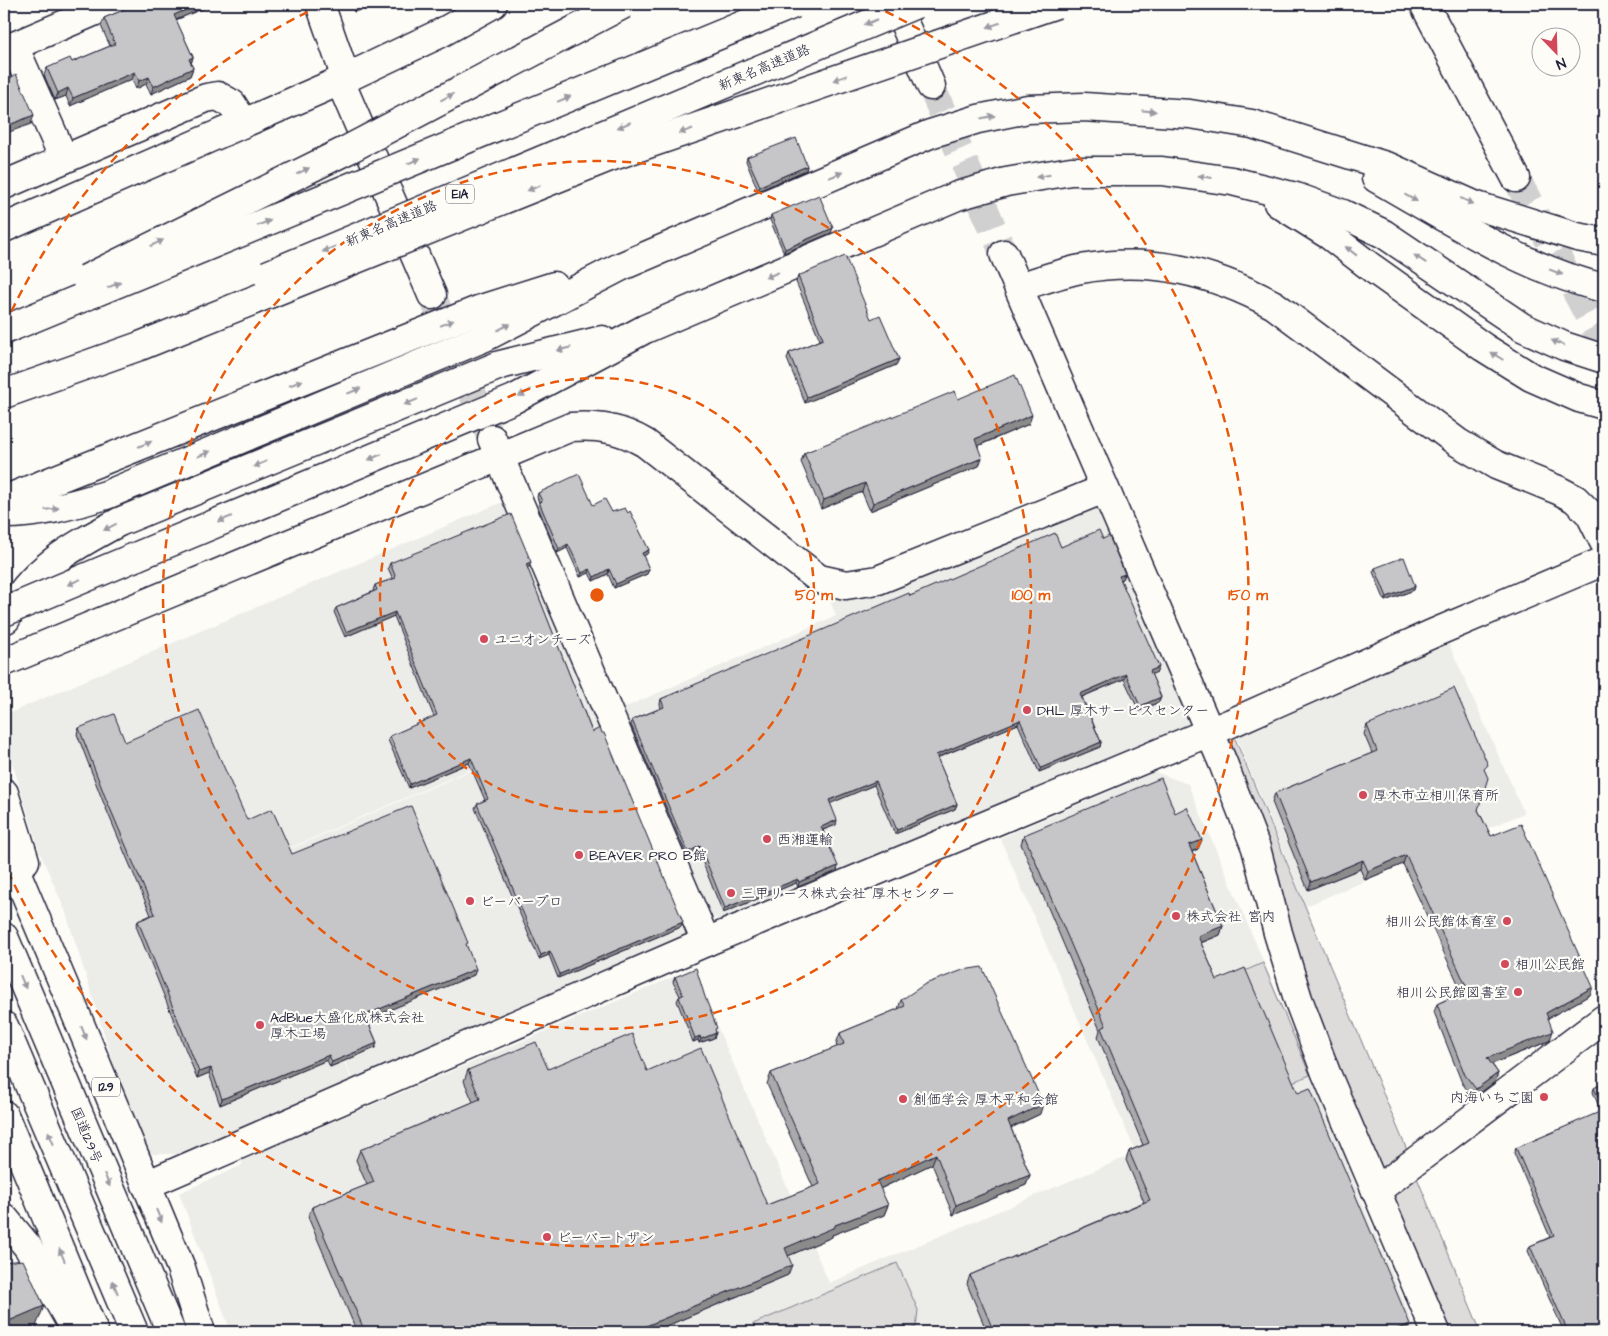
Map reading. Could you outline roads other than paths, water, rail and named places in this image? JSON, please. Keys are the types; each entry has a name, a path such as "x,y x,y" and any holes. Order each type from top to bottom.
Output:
{"main road":[{"path":"64,159 14,46 112,4"},
{"path":"320,4 343,70 340,81 432,295"},
{"path":"4,228 340,81 439,34 493,4"},
{"path":"4,319 347,150 624,4"},
{"path":"4,330 794,4"},
{"path":"896,4 931,86"},
{"name":"新東名高速道路","path":"4,385 916,4"},
{"path":"4,394 140,346 608,158 1056,4"},
{"path":"1424,4 1516,178"},
{"path":"4,185 212,97 218,96 232,104 244,122"},
{"path":"4,514 64,508 106,494 484,337 620,267 930,134 978,119 1028,109 1084,107 1190,114 1252,124 1308,140 1389,167 1474,204 1577,237 1604,242"},
{"path":"1308,140 1496,246 1550,270 1589,285 1604,288"},
{"path":"4,612 514,399 645,329 957,196 1006,182 1071,171 1162,171 1232,181 1296,197 1343,214 1384,234 1522,327 1564,346 1604,359"},
{"path":"1232,181 1284,205 1329,235 1483,347 1531,378 1580,398 1604,405"},
{"path":"1004,254 1210,732 1256,848 1278,933 1298,999 1326,1073 1436,1332"},
{"path":"1018,286 1080,269 1118,264 1154,264 1222,281 1253,294 1274,305 1457,442 1496,465 1576,499 1590,514 1604,542"},
{"path":"4,500 481,309 620,267"},
{"path":"4,623 12,604 40,571 74,546 119,522 500,365 645,329"},
{"path":"4,662 495,446 571,427 593,426 612,428 630,434 645,443 819,579 846,585 878,580 1104,488"},
{"path":"495,446 706,942"},
{"path":"146,1185 706,942 1210,732 1434,633 1604,561"},
{"path":"4,793 13,827 45,918 68,995"},
{"name":"129","path":"4,843 181,1268 201,1332"},
{"name":"国道129号","path":"4,938 171,1332"},
{"path":"1376,1191 1604,1019"},
{"path":"4,1026 134,1332"},
{"path":"4,1115 94,1332"},
{"path":"4,1218 28,1247 76,1332"}],"tunnel":[{"path":"931,86 1004,254"},
{"path":"1516,178 1604,345"},
{"path":"432,295 491,438"}],"place":[{"name":"ユニオンチーズ","path":"484,639"},
{"name":"DHL 厚木サービスセンター","path":"1027,710"},
{"name":"厚木市立相川保育所","path":"1363,795"},
{"name":"西湘運輸","path":"767,839"},
{"name":"BEAVER PRO B館","path":"579,855"},
{"name":"三甲リース株式会社 厚木センター","path":"731,893"},
{"name":"ビーバープロ","path":"470,901"},
{"name":"株式会社 宮内","path":"1176,916"},
{"name":"相川公民館体育室","path":"1507,921"},
{"name":"相川公民館","path":"1505,964"},
{"name":"相川公民館図書室","path":"1518,992"},
{"name":"AdBlue大盛化成株式会社 厚木工場","path":"260,1025"},
{"name":"内海いちご園","path":"1544,1097"},
{"name":"創価学会 厚木平和会館","path":"903,1099"},
{"name":"ビーバートザン","path":"547,1237"}]}
